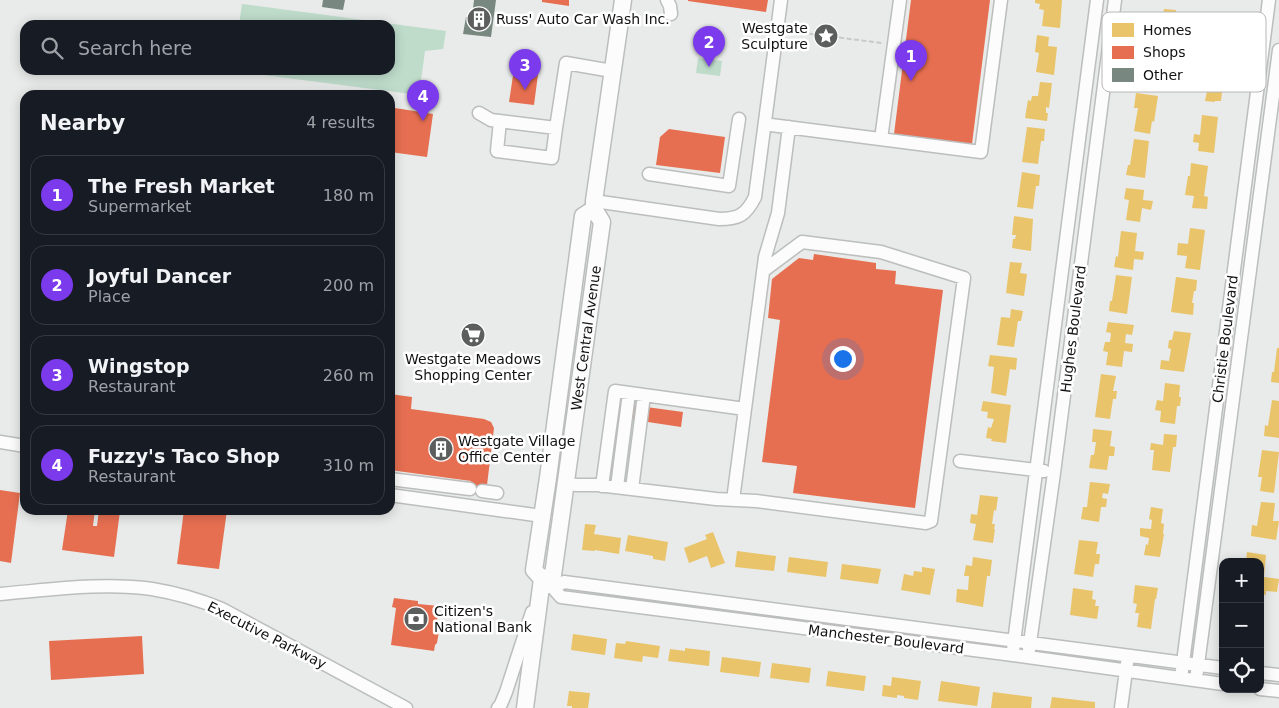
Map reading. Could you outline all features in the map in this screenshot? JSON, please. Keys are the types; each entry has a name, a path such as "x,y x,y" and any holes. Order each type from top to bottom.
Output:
{"main road":[{"name":"West Central Avenue","path":"525,708 545,584 553,575 602,222 594,205 623,0"},
{"name":"West Central Avenue","path":"545,584 534,570 583,216 594,205"},
{"path":"560,387 568,394 556,477 565,484"}],"street":[{"path":"667,0 671,14"},
{"path":"594,205 719,219 738,217 746,212 755,197 781,0"},
{"path":"881,139 900,0"},
{"path":"765,122 771,125 982,152 1001,0"},
{"name":"Hughes Boulevard","path":"1013,655 1097,0"},
{"name":"Christie Boulevard","path":"1266,30 1270,0"},
{"name":"Christie Boulevard","path":"1196,680 1279,50"},
{"path":"500,121 497,151 552,158 566,63 612,71"},
{"name":"Hughes Boulevard","path":"1028,658 1103,92"},
{"name":"Christie Boulevard","path":"1181,678 1258,92"},
{"path":"478,113 491,120 556,128"},
{"path":"649,174 729,186 739,119"},
{"path":"733,500 765,257 778,213 789,127"},
{"path":"565,484 716,499 756,500 926,523 931,521 964,278 881,252 802,242 764,271"},
{"path":"620,488 615,391 745,409"},
{"path":"620,488 636,394"},
{"path":"0,442 20,445"},
{"path":"960,461 1054,473"},
{"path":"395,480 497,493"},
{"path":"395,496 542,516"},
{"name":"Manchester Boulevard","path":"545,584 564,582 1219,668"},
{"path":"498,708 506,692 545,584"},
{"name":"Manchester Boulevard","path":"545,584 561,597 1219,683"},
{"name":"Executive Parkway","path":"0,594 112,587 152,589 196,599 222,609 406,708"},
{"path":"1121,708 1128,656"},
{"path":"1264,673 1279,675"},
{"path":"1264,689 1279,691"}],"path":[{"path":"787,31 882,43"}],"green space":[{"path":"242,4 363,20 240,20"},
{"path":"395,24 446,31 443,49 425,51 419,95 395,92 395,90 380,90 263,75 395,75"},
{"path":"698,58 722,61 720,76 696,73"}],"building: Homes":[{"path":"1035,0 1062,0 1060,28 1042,26 1044,10 1039,9 1040,4 1035,3"},
{"path":"1164,9 1176,10 1176,12 1163,12"},
{"path":"1037,35 1049,37 1048,46 1057,47 1054,75 1036,72 1039,53 1035,52"},
{"path":"1040,82 1052,83 1049,108 1046,107 1046,113 1048,113 1047,121 1025,118 1028,100 1031,101 1032,96 1038,96"},
{"path":"1207,92 1222,92 1221,101 1205,101"},
{"path":"1136,93 1158,96 1150,134 1134,131 1138,108 1134,108"},
{"path":"1202,115 1218,117 1214,153 1198,151 1199,143 1193,142 1194,134 1200,135"},
{"path":"1027,127 1045,129 1044,141 1041,141 1038,164 1022,162"},
{"path":"1134,139 1149,141 1145,178 1126,175 1128,165 1130,165"},
{"path":"1191,163 1208,166 1204,196 1208,197 1207,209 1192,208 1194,196 1185,195"},
{"path":"1022,172 1040,175 1039,186 1036,186 1033,209 1017,207"},
{"path":"1126,188 1144,190 1143,200 1153,201 1151,210 1142,208 1140,222 1126,220 1129,200 1124,199"},
{"path":"1014,216 1033,219 1031,251 1012,248 1013,239 1015,239 1016,235 1012,235"},
{"path":"1190,228 1205,230 1200,270 1185,268 1187,256 1177,255 1178,243 1188,244"},
{"path":"1121,231 1137,233 1135,251 1144,252 1143,260 1134,259 1133,270 1114,267 1116,256 1118,257"},
{"path":"1010,262 1022,263 1020,273 1027,274 1024,296 1006,293"},
{"path":"1116,275 1132,277 1127,314 1109,311"},
{"path":"1176,277 1197,280 1192,303 1194,303 1193,315 1171,312"},
{"path":"1011,309 1023,311 1021,321 1018,321 1014,347 997,345 1001,317 1010,318"},
{"path":"1108,322 1134,325 1132,335 1126,334 1125,343 1133,344 1132,352 1124,351 1122,367 1106,365 1108,352 1103,351 1105,342 1110,342 1111,333 1106,332"},
{"path":"1174,331 1191,333 1184,372 1160,369 1161,360 1169,361 1171,349 1168,348 1169,340 1172,340"},
{"path":"1277,348 1279,348 1279,383 1271,382"},
{"path":"990,355 1017,358 1016,370 1010,369 1006,396 991,393 994,367 988,366"},
{"path":"1101,374 1116,376 1113,391 1117,391 1116,399 1113,399 1110,419 1095,417"},
{"path":"1165,383 1180,385 1180,406 1177,406 1175,424 1160,422 1161,411 1155,410 1157,400 1163,401"},
{"path":"1272,400 1279,401 1279,438 1264,436 1265,425 1268,426"},
{"path":"983,401 1011,405 1006,443 991,441 992,439 986,438 988,427 991,428 994,419 987,418 988,412 981,411"},
{"path":"1093,429 1112,431 1110,446 1115,447 1114,456 1109,456 1107,470 1089,468 1096,442 1092,442"},
{"path":"1164,434 1177,435 1176,447 1173,447 1170,472 1152,470 1154,450 1150,450 1151,443 1163,445"},
{"path":"1262,450 1279,452 1274,493 1260,491 1262,477 1258,477"},
{"path":"1090,482 1110,484 1108,494 1103,493 1102,498 1107,499 1106,507 1101,507 1099,522 1081,519 1083,507 1087,507"},
{"path":"980,495 998,497 992,524 995,524 993,543 973,540 976,524 970,523 971,514 977,515"},
{"path":"1261,502 1275,503 1273,521 1279,521 1276,540 1251,536 1252,525 1257,526"},
{"path":"1151,507 1163,509 1161,523 1164,524 1164,534 1160,557 1144,555 1149,538 1140,536 1140,528 1151,529 1152,520 1149,519"},
{"path":"585,524 596,525 594,534 621,538 619,554 582,550"},
{"path":"713,532 725,563 711,568 707,556 689,563 684,548 707,539 705,535"},
{"path":"628,535 668,542 665,561 653,559 653,556 625,551"},
{"path":"1079,540 1098,542 1096,554 1100,554 1099,564 1095,564 1093,577 1074,574"},
{"path":"737,551 776,556 774,571 735,567"},
{"path":"1247,552 1266,555 1264,577 1264,558 1246,558"},
{"path":"789,557 828,562 826,577 787,572"},
{"path":"973,557 992,560 990,576 987,576 983,607 956,602 957,589 968,590 969,576 964,576 966,565 972,566"},
{"path":"842,564 881,569 878,584 840,579"},
{"path":"922,567 935,569 930,595 901,590 904,574 913,576 914,571 922,572"},
{"path":"1264,577 1279,579 1277,592 1266,591 1266,595 1264,595"},
{"path":"1135,585 1158,588 1151,629 1137,627 1139,613 1135,613 1137,604 1133,603"},
{"path":"1073,588 1093,591 1092,599 1096,600 1095,606 1099,606 1097,619 1070,615"},
{"path":"573,634 607,639 605,655 571,650"},
{"path":"626,641 660,646 658,658 643,656 642,662 614,658 616,643 625,644"},
{"path":"685,648 710,651 709,666 668,661 670,649 685,651"},
{"path":"722,657 761,662 759,677 720,672"},
{"path":"772,663 811,668 809,683 770,678"},
{"path":"828,671 866,676 864,691 826,686"},
{"path":"892,677 921,681 918,700 897,695 897,698 882,696 883,685 891,686"},
{"path":"941,681 980,687 977,706 938,701"},
{"path":"569,691 590,693 588,708 572,708 572,706 567,706"},
{"path":"993,692 1032,697 1031,708 991,708"},
{"path":"1052,697 1095,702 1095,708 1050,708"}],"building: Shops":[{"path":"542,0 569,0 569,6 542,2"},
{"path":"688,0 768,0 766,12"},
{"path":"911,0 990,0 972,144 894,134"},
{"path":"516,56 540,59 534,105 509,102"},
{"path":"395,108 433,114 427,157 395,153"},
{"path":"669,129 725,137 720,173 656,165 660,137"},
{"path":"814,254 876,263 876,269 896,271 895,284 943,290 915,508 793,493 797,466 762,462 780,320 768,318 772,279 799,258 813,260"},
{"name":"Westgate Village Office Center","path":"395,395 412,397 411,409 484,419 491,422 494,428 487,485 483,484 482,492 470,491 471,481 395,471"},
{"path":"610,402 683,412 681,427 608,416"},
{"path":"0,490 20,493 11,563 0,561"},
{"path":"67,515 94,515 93,526 97,526 98,515 119,515 114,557 62,550"},
{"path":"183,515 226,515 219,569 177,564"},
{"name":"Citizen's National Bank","path":"394,598 418,601 418,604 439,606 436,629 439,631 434,651 391,645 396,608 392,607"},
{"path":"142,636 144,674 51,680 49,641"}],"building: Other":[{"path":"323,0 345,0 343,10 322,7"},
{"name":"Russ' Auto Car Wash Inc.","path":"474,0 496,0 491,37 463,34 466,17 472,17"}],"place":[{"name":"Russ' Auto Car Wash Inc.","path":"479,19"},
{"name":"Westgate Sculpture","path":"826,36"},
{"name":"Joyful Dancer","path":"709,67"},
{"name":"The Fresh Market","path":"911,81"},
{"name":"Wingstop","path":"525,90"},
{"name":"Fuzzy's Taco Shop","path":"423,121"},
{"name":"Westgate Meadows Shopping Center","path":"473,335"},
{"name":"Westgate Village Office Center","path":"441,449"},
{"name":"Citizen's National Bank","path":"416,619"}]}
